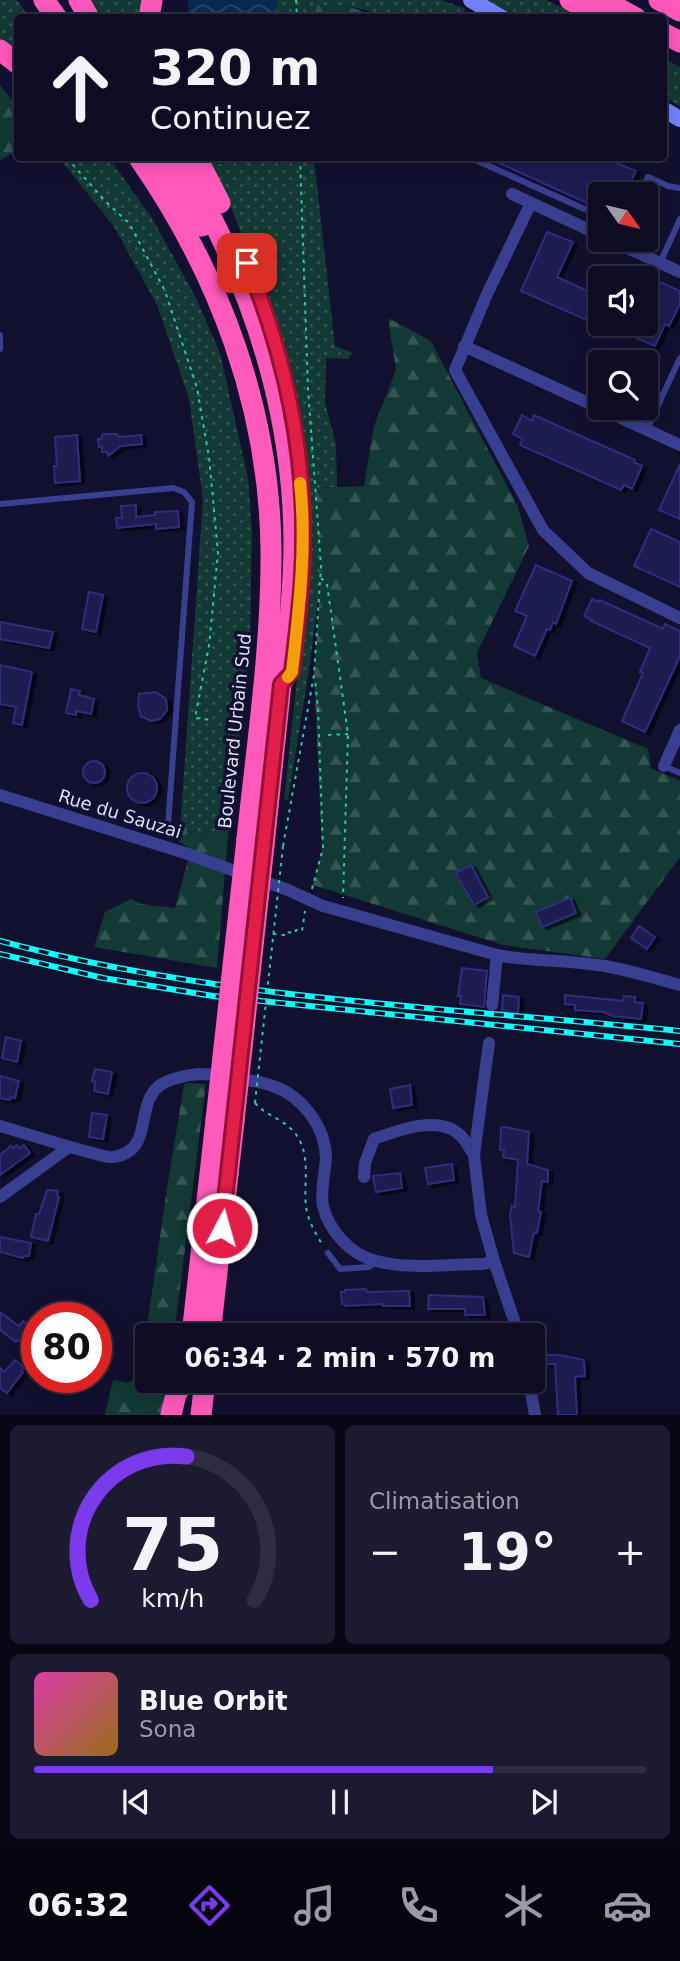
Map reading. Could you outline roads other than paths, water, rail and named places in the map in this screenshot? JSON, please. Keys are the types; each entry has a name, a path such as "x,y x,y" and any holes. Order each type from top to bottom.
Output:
{"highway":[{"path":"570,0 596,14"},
{"path":"603,0 628,14"},
{"path":"659,0 680,11"},
{"path":"0,50 14,61"},
{"path":"125,161 191,240"},
{"name":"Boulevard Urbain Sud","path":"140,161 191,240 215,289 245,373 260,439 268,491 271,546 264,843"},
{"path":"160,161 199,221 223,266 249,333 266,396 279,461 285,520 285,588 279,675 281,684"},
{"path":"181,161 211,214 253,311 264,344 282,427 292,489 294,544 291,613 285,676 281,684"},
{"path":"198,161 241,250 269,323 284,377 294,432 302,500 302,569 292,672 281,684"},
{"name":"Boulevard Urbain Sud","path":"194,1323 264,843 281,684"},
{"name":"Boulevard Urbain Sud","path":"211,1323 225,1120"},
{"path":"171,1415 177,1393"},
{"path":"183,1415 185,1393"},
{"path":"201,1415 204,1393"}],"street":[{"path":"512,194 588,229"},
{"path":"531,203 455,370 543,530 588,573 680,618"},
{"path":"636,252 680,272"},
{"path":"464,346 680,445"},
{"path":"664,766 680,730"},
{"name":"Rue du Sauzai","path":"0,795 185,853 307,905 341,911 497,955 593,964 680,985"},
{"path":"492,1005 497,955"},
{"path":"489,1043 474,1155 481,1215 515,1323"},
{"path":"0,1126 111,1157 131,1150 138,1141 148,1102 158,1087 176,1078 200,1074 272,1085 302,1103 320,1128 326,1155 322,1205 332,1227 345,1243 362,1256 405,1265 483,1264 494,1261"},
{"path":"364,1177 365,1163 374,1139 397,1131 428,1125 445,1126 461,1135 474,1155"},
{"path":"0,1197 69,1147"},
{"path":"531,1393 536,1415"}],"lane":[{"path":"478,161 588,211"},
{"path":"646,182 648,177 680,188"},
{"path":"660,263 680,219"},
{"path":"0,335 0,349"},
{"path":"647,430 680,358"},
{"path":"0,503 173,488 184,492 192,502 168,824"},
{"path":"664,766 680,773"},
{"path":"328,1253 340,1269 369,1267 376,1261"}],"water":[{"path":"187,0 276,0 278,14 189,14"}],"railway":[{"path":"0,941 83,961 252,989 338,1000 680,1031"},
{"path":"0,954 103,978 213,996 680,1044"}]}
